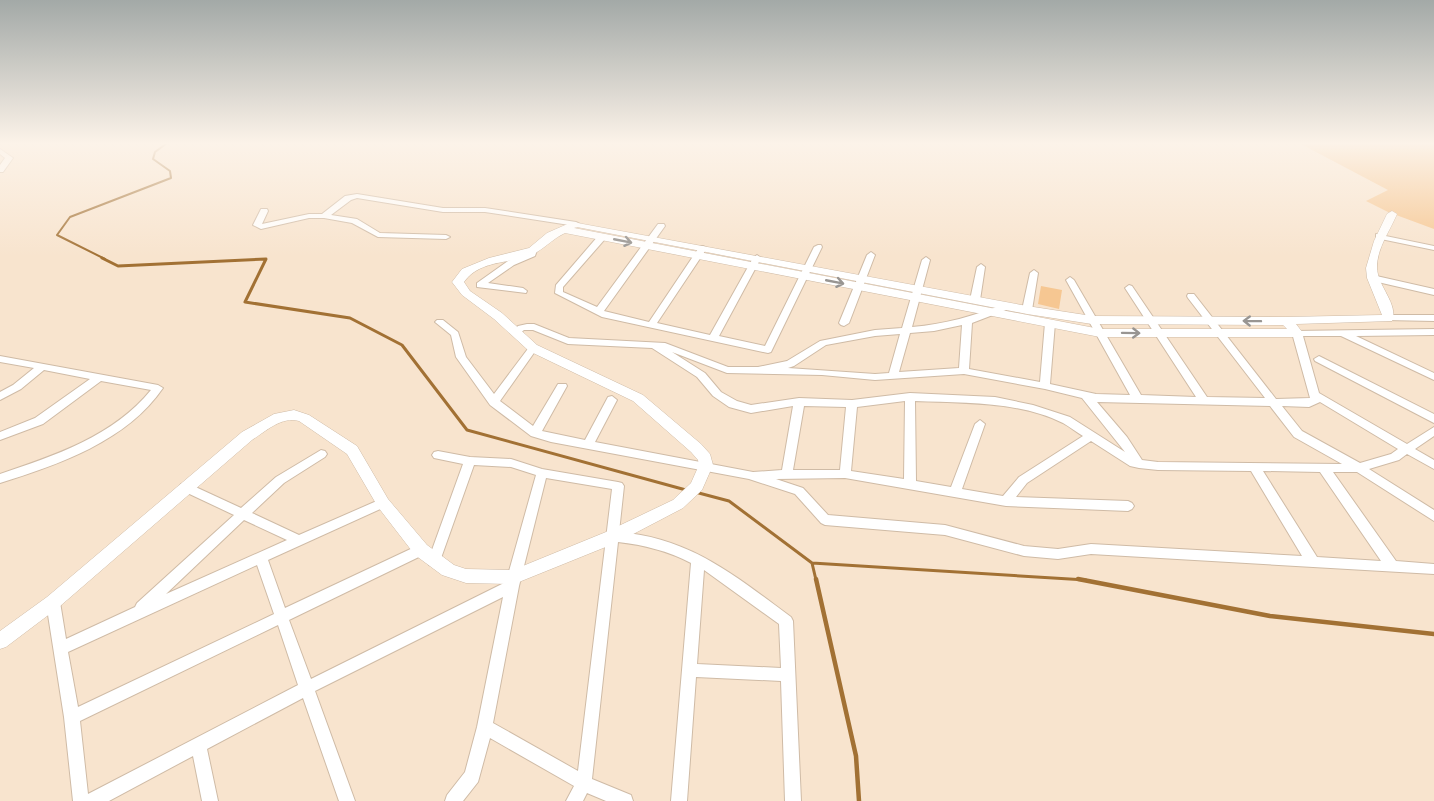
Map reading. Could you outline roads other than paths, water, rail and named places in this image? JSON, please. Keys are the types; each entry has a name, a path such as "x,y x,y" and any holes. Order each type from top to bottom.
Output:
{"street":[{"path":"324,216 348,198 357,196 443,210 485,210 916,293 992,312 1100,333 1434,332"},
{"path":"264,211 257,225 261,227 309,216 324,216 354,221 378,235 446,237"},
{"path":"1388,318 1389,310 1372,278 1370,266 1379,236 1392,214"},
{"path":"598,312 662,226"},
{"path":"523,291 480,285 511,263 532,254 533,250 551,236 571,227 602,237 650,242"},
{"path":"1379,236 1434,248"},
{"path":"602,237 558,290 564,297 598,312 768,350 818,247"},
{"path":"92,801 513,581 612,537 678,504 697,486 704,470 705,458 638,398 533,348 466,293 458,282 466,271 493,260 533,250"},
{"path":"651,325 701,252"},
{"path":"843,323 871,255"},
{"path":"893,376 926,260"},
{"path":"713,338 755,262"},
{"path":"975,300 981,267"},
{"path":"1027,310 1034,273"},
{"path":"1372,278 1434,292"},
{"path":"1070,280 1137,398"},
{"path":"1130,288 1203,399"},
{"path":"916,293 975,300 1092,320 1286,321 1434,318"},
{"path":"1191,296 1298,434 1359,468 1434,516"},
{"path":"758,370 790,364 824,343 967,321 1008,306"},
{"path":"964,370 967,321"},
{"path":"516,333 524,326 531,325 556,338 568,340 655,345 672,348 727,370 893,376 964,370 1096,398 1308,403 1316,400 1315,395 1297,333 1286,321"},
{"path":"440,322 455,334 461,357 494,402 535,433 704,470 750,476 799,491 825,520 945,530 1024,551 1058,554 1091,549 1431,568"},
{"path":"1045,386 1050,323"},
{"path":"1340,332 1434,377"},
{"path":"1413,332 1434,341"},
{"path":"655,345 701,375 717,394 733,404 751,409 799,402 852,404 910,398 995,401 1033,409 1066,420 1092,435 1115,453 1139,464 1359,468 1395,457 1434,431"},
{"path":"494,402 533,348"},
{"path":"0,359 158,388 148,405 114,429 31,469 0,479"},
{"path":"1319,359 1434,419"},
{"path":"0,396 18,387 41,368"},
{"path":"0,436 39,421 98,378"},
{"path":"535,433 562,386"},
{"path":"1315,395 1434,465"},
{"path":"1086,396 1113,427 1139,464"},
{"path":"910,398 910,485"},
{"path":"588,444 612,400"},
{"path":"787,473 799,402"},
{"path":"845,474 852,404"},
{"path":"0,641 53,602 185,487 259,427 280,417 294,415 304,418 352,450 383,503 421,550 434,561 448,570 466,576 513,581"},
{"path":"955,493 980,423"},
{"path":"1006,501 1023,480 1092,435"},
{"path":"136,612 280,480 321,454"},
{"path":"438,455 470,461 511,463 542,472 618,486 584,783 574,801"},
{"path":"434,561 470,461"},
{"path":"1254,467 1313,562"},
{"path":"1323,467 1393,567"},
{"path":"453,801 472,776 485,728 513,581 542,472"},
{"path":"750,476 787,473 845,474 1006,501 1128,506"},
{"path":"185,487 243,512 300,541"},
{"path":"62,648 136,612 261,559 383,503"},
{"path":"612,537 650,539 698,559 786,621 793,801"},
{"path":"72,717 421,550"},
{"path":"261,559 347,801"},
{"path":"679,801 698,559"},
{"path":"53,602 72,717 81,801"},
{"path":"689,670 788,675"},
{"path":"485,728 584,783 625,801"},
{"path":"198,745 210,801"}],"waterway":[{"path":"105,259 57,235 70,217 165,180"},
{"path":"102,258 118,266 266,259"},
{"path":"266,259 245,302 350,318 402,345 467,430 686,490"},
{"path":"695,492 729,501 812,563"},
{"path":"812,563 1082,580"},
{"path":"812,563 816,580"},
{"path":"816,579 856,756 859,801"},
{"path":"1082,580 1086,580"},
{"path":"1082,580 1270,616 1434,634"}]}
